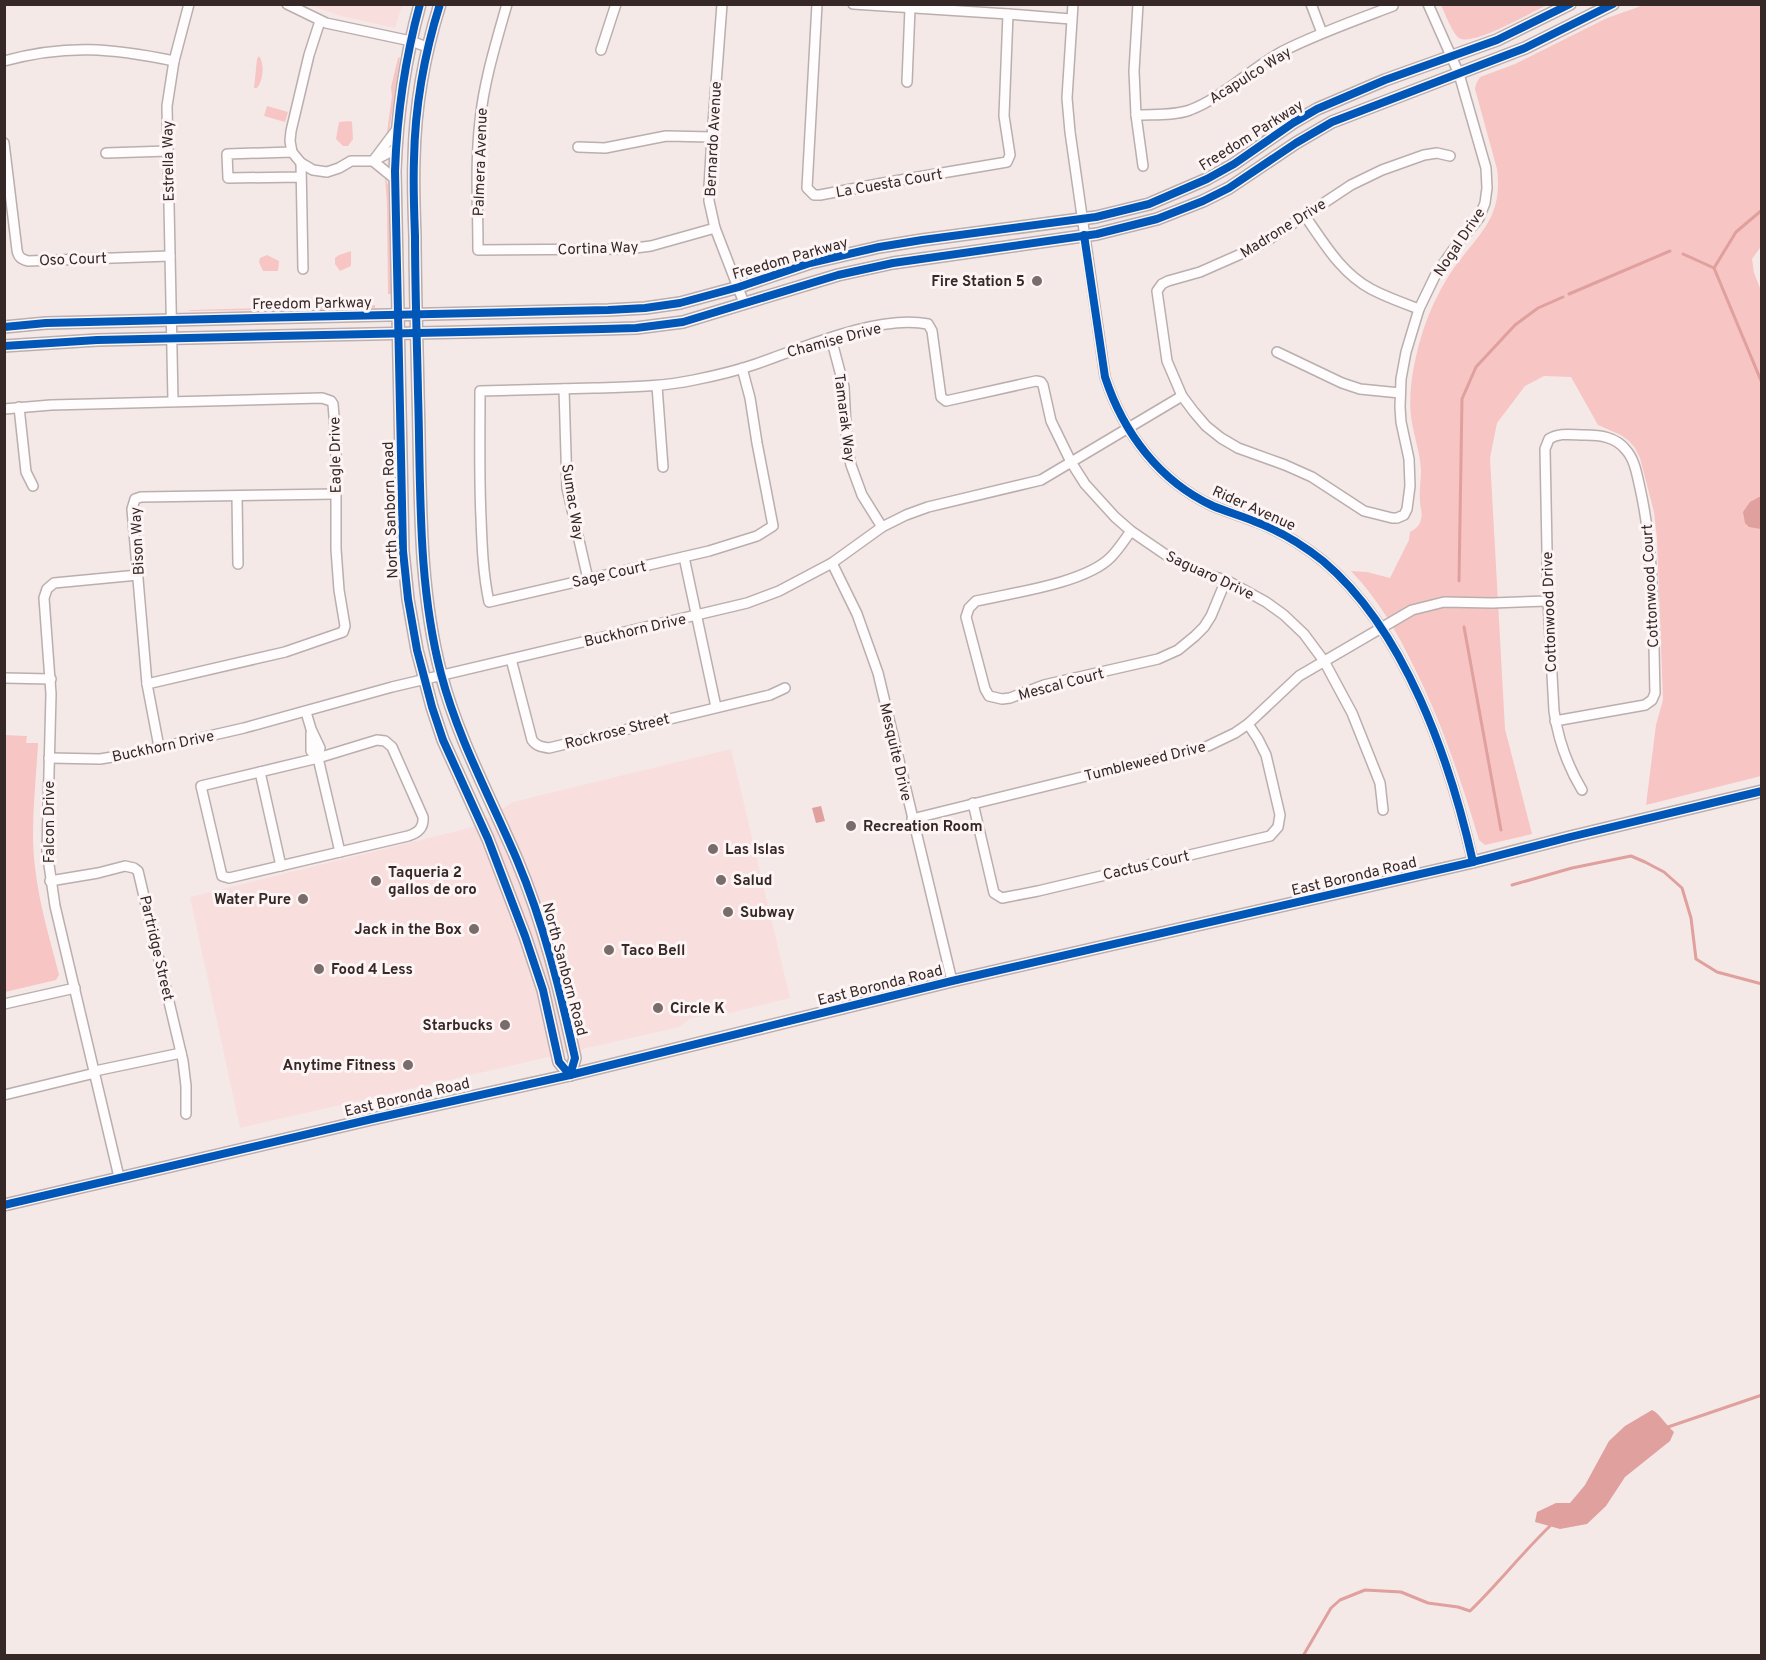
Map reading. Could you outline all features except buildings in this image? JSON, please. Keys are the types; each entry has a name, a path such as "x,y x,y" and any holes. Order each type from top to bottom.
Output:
{"main road":[{"name":"North Sanborn Road","path":"420,4 403,77 397,129 395,179 403,551 412,625 424,680 443,740 508,886 543,990 559,1062 570,1075"},
{"name":"North Sanborn Road","path":"440,4 428,47 417,111 414,160 420,495 424,580 428,612 442,676 462,736 517,860 546,940 575,1058 570,1075"},
{"name":"Freedom Parkway","path":"4,327 172,320 645,308 680,303 739,287 810,263 879,247 1096,217 1149,204 1207,179 1234,164 1317,109 1377,84 1497,40 1570,4"},
{"name":"Freedom Parkway","path":"4,346 97,340 644,327 683,322 838,274 893,263 1084,236 1146,223 1203,201 1229,188 1332,122 1525,48 1613,4"},
{"name":"East Boronda Road","path":"4,1205 570,1075 952,981 1473,862 1761,791"}],"street":[{"name":"Estrella Way","path":"173,401 167,106 174,60 189,4"},
{"path":"287,4 320,21 411,41 428,47"},
{"name":"Palmera Avenue","path":"478,250 477,152 480,120 492,56 507,4"},
{"path":"602,50 616,4"},
{"name":"Bernardo Avenue","path":"722,4 709,201 715,228 744,303"},
{"name":"La Cuesta Court","path":"817,4 807,188 814,195 1006,162 1011,155 1005,116 1008,14"},
{"path":"853,4 1071,19"},
{"name":"Rider Avenue","path":"1072,4 1067,98 1070,132 1105,377 1112,399 1135,440 1156,465 1170,477 1196,496 1222,510 1271,528 1297,543 1321,560 1355,592 1381,627 1412,684 1435,737 1459,806 1473,862"},
{"path":"1138,4 1134,71 1136,115 1143,166"},
{"path":"1311,4 1322,33"},
{"name":"Nogal Drive","path":"1401,517 1407,510 1410,476 1401,422 1400,393 1406,352 1419,309 1435,276 1479,218 1487,188 1486,168 1459,74 1428,4"},
{"name":"Acapulco Way","path":"1136,115 1173,114 1196,107 1282,52 1322,33 1394,6"},
{"path":"907,82 910,8"},
{"path":"320,21 309,55 291,131 292,152 301,163 313,170 327,172 351,161 373,161 396,149"},
{"path":"4,61 53,51 86,49 124,51 174,60"},
{"path":"373,161 397,129"},
{"path":"578,147 605,148 666,136 712,137"},
{"name":"Oso Court","path":"4,143 19,257 28,261 170,256"},
{"path":"106,153 168,151"},
{"path":"292,152 227,154 228,178 301,177"},
{"name":"Madrone Drive","path":"1401,517 1386,517 1364,511 1312,477 1246,452 1230,444 1206,426 1182,396 1167,361 1158,297 1159,288 1168,281 1200,272 1242,254 1268,240 1351,185 1382,170 1424,155 1437,153 1450,156"},
{"path":"373,161 395,179"},
{"path":"301,163 303,269"},
{"path":"1305,216 1333,257 1347,272 1369,288 1419,309"},
{"name":"Cortina Way","path":"478,250 627,249 651,246 715,228"},
{"name":"Chamise Drive","path":"480,392 657,386 696,380 742,368 831,338 879,326 921,323 928,324 932,331 941,397 946,401 1036,381 1041,382 1052,421 1071,462"},
{"name":"Tamarak Way","path":"831,338 844,387 847,447 851,465 862,495 882,527"},
{"path":"1277,352 1342,383 1360,389 1400,393"},
{"name":"Sage Court","path":"480,392 479,480 484,574 489,602 741,542 773,526 750,398 742,368"},
{"path":"657,386 663,467"},
{"name":"Sumac Way","path":"564,389 567,488 588,579"},
{"name":"Buckhorn Drive","path":"49,758 100,759 244,728 370,693 763,598 832,563 882,527 917,510 1041,480 1182,396"},
{"name":"Eagle Drive","path":"4,409 173,401 322,398 331,400 335,412 336,549 339,591 345,626 343,632 275,655 147,684"},
{"path":"19,407 26,472 33,486"},
{"name":"Cottonwood Drive","path":"1557,435 1549,439 1545,449 1548,601 1553,699 1556,721 1566,758 1582,790"},
{"name":"Cottonwood Court","path":"1556,721 1645,705 1652,700 1655,693 1649,538 1634,463 1626,449 1610,438 1592,435 1557,435"},
{"name":"Saguaro Drive","path":"1071,462 1085,484 1131,531 1168,557 1187,567 1226,580 1266,602 1304,634 1324,661 1352,713 1380,783 1383,810"},
{"name":"Bison Way","path":"159,747 147,684 132,509 135,499 141,497 336,494"},
{"path":"237,496 238,564"},
{"name":"Mescal Court","path":"1131,531 1112,557 1085,574 976,601 969,608 966,616 985,689 990,696 1010,698 1044,685 1158,659 1178,650 1204,627 1226,580"},
{"path":"684,557 716,706"},
{"name":"Mesquite Drive","path":"832,563 857,614 878,673 952,981"},
{"name":"Falcon Drive","path":"119,1178 50,881 47,841 51,679 44,595 48,586 54,583 138,575"},
{"name":"Tumbleweed Drive","path":"912,819 1193,751 1222,740 1248,724 1299,676 1412,610 1444,602 1459,601 1492,603 1548,601"},
{"name":"Rockrose Street","path":"512,659 532,740 535,745 549,748 716,706 770,695 785,688"},
{"path":"4,678 51,679"},
{"path":"306,712 311,729 311,751 318,758 340,852"},
{"name":"Cactus Court","path":"973,803 994,893 1002,898 1270,836 1278,827 1280,815 1266,756 1248,724"},
{"path":"377,740 387,742 392,747 423,817 421,828 414,834 225,878 221,874 201,786 260,772 377,740"},
{"path":"260,772 282,866"},
{"name":"Partridge Street","path":"50,881 125,866 138,871 186,1078 186,1113"},
{"path":"4,1004 75,988"},
{"path":"4,1095 181,1053"}],"shaded area":[{"path":"309,5 402,5 395,28 341,16"},
{"path":"1441,5 1547,5 1489,33 1466,39 1456,35"},
{"path":"1644,5 1761,5 1762,245 1752,259 1754,273 1762,293 1761,776 1646,805 1656,725 1663,700 1654,512 1640,458 1635,448 1621,435 1598,425 1571,377 1544,376 1525,386 1497,423 1490,458 1505,729 1532,834 1485,845 1479,840 1450,752 1414,667 1387,617 1351,571 1367,572 1390,578 1409,540 1410,532 1417,527 1422,515 1421,470 1410,403 1416,354 1436,298 1491,216 1498,188 1497,169 1475,89 1476,84 1480,77 1515,64 1607,18"},
{"path":"259,56 263,68 262,77 257,88 254,88 257,59"},
{"path":"400,57 389,133 386,139 392,96 391,87"},
{"path":"267,106 288,112 285,122 264,116"},
{"path":"339,122 352,122 353,139 348,146 343,146 336,139"},
{"path":"385,177 388,185 391,294 388,294"},
{"path":"351,251 351,266 340,271 335,264 335,258"},
{"path":"267,255 279,261 278,271 263,271 259,262 260,258"},
{"path":"375,305 375,308 188,311 191,310"},
{"path":"1761,496 1761,529 1749,527 1745,523 1743,512 1750,502"},
{"path":"4,735 27,736 26,743 38,743 33,821 35,867 45,921 59,975 56,980 5,992"},
{"path":"731,749 790,998 722,1015 713,1014 691,1018 679,1027 240,1128 190,897 473,827 513,802"},
{"path":"821,806 825,821 816,823 812,808"},
{"path":"1652,1410 1674,1432 1670,1441 1625,1477 1606,1506 1587,1524 1560,1529 1535,1522 1537,1512 1556,1503 1570,1503 1585,1485 1609,1441 1625,1426"}],"waterway":[{"path":"1714,268 1736,232 1762,210"},
{"path":"1569,294 1670,251"},
{"path":"1683,254 1714,268"},
{"path":"1714,268 1762,383"},
{"path":"1459,581 1462,399 1476,367 1515,325 1538,308 1563,297"},
{"path":"1464,627 1501,830"},
{"path":"1512,885 1572,868 1631,856 1664,872 1682,888 1691,918 1696,959 1717,972 1762,984"},
{"path":"1668,1427 1762,1395"},
{"path":"1303,1656 1331,1608 1340,1600 1365,1590 1401,1592 1428,1603 1470,1611 1550,1526"}],"cycle path":[{"path":"420,4 403,87 395,171 403,551 408,599 417,650 443,740 488,839 525,936 543,990 559,1062 570,1075"},
{"path":"440,4 421,81 416,120 414,169 420,499 428,604 441,674 456,722 527,884 543,933 575,1058 570,1075"},
{"path":"4,327 46,323 608,310 680,303 739,287 810,263 879,247 1096,217 1149,204 1207,179 1234,164 1317,109 1385,80 1497,40 1570,4"},
{"path":"4,346 97,340 636,328 683,322 838,275 893,263 1097,234 1157,219 1229,188 1332,122 1525,48 1613,4"},
{"path":"1084,235 1105,377 1122,417 1133,435 1160,469 1194,496 1291,539 1323,561 1352,590 1378,623 1420,699 1451,782 1473,862"},
{"path":"4,1205 570,1075 952,981 1473,862 1762,791"}],"place":[{"name":"Fire Station 5","path":"1037,281"},
{"name":"Recreation Room","path":"851,826"},
{"name":"Las Islas","path":"713,849"},
{"name":"Salud","path":"721,880"},
{"name":"Taqueria 2 gallos de oro","path":"376,881"},
{"name":"Water Pure","path":"303,899"},
{"name":"Subway","path":"728,912"},
{"name":"Jack in the Box","path":"474,929"},
{"name":"Taco Bell","path":"609,950"},
{"name":"Food 4 Less","path":"319,969"},
{"name":"Circle K","path":"658,1008"},
{"name":"Starbucks","path":"505,1025"},
{"name":"Anytime Fitness","path":"408,1065"}]}
